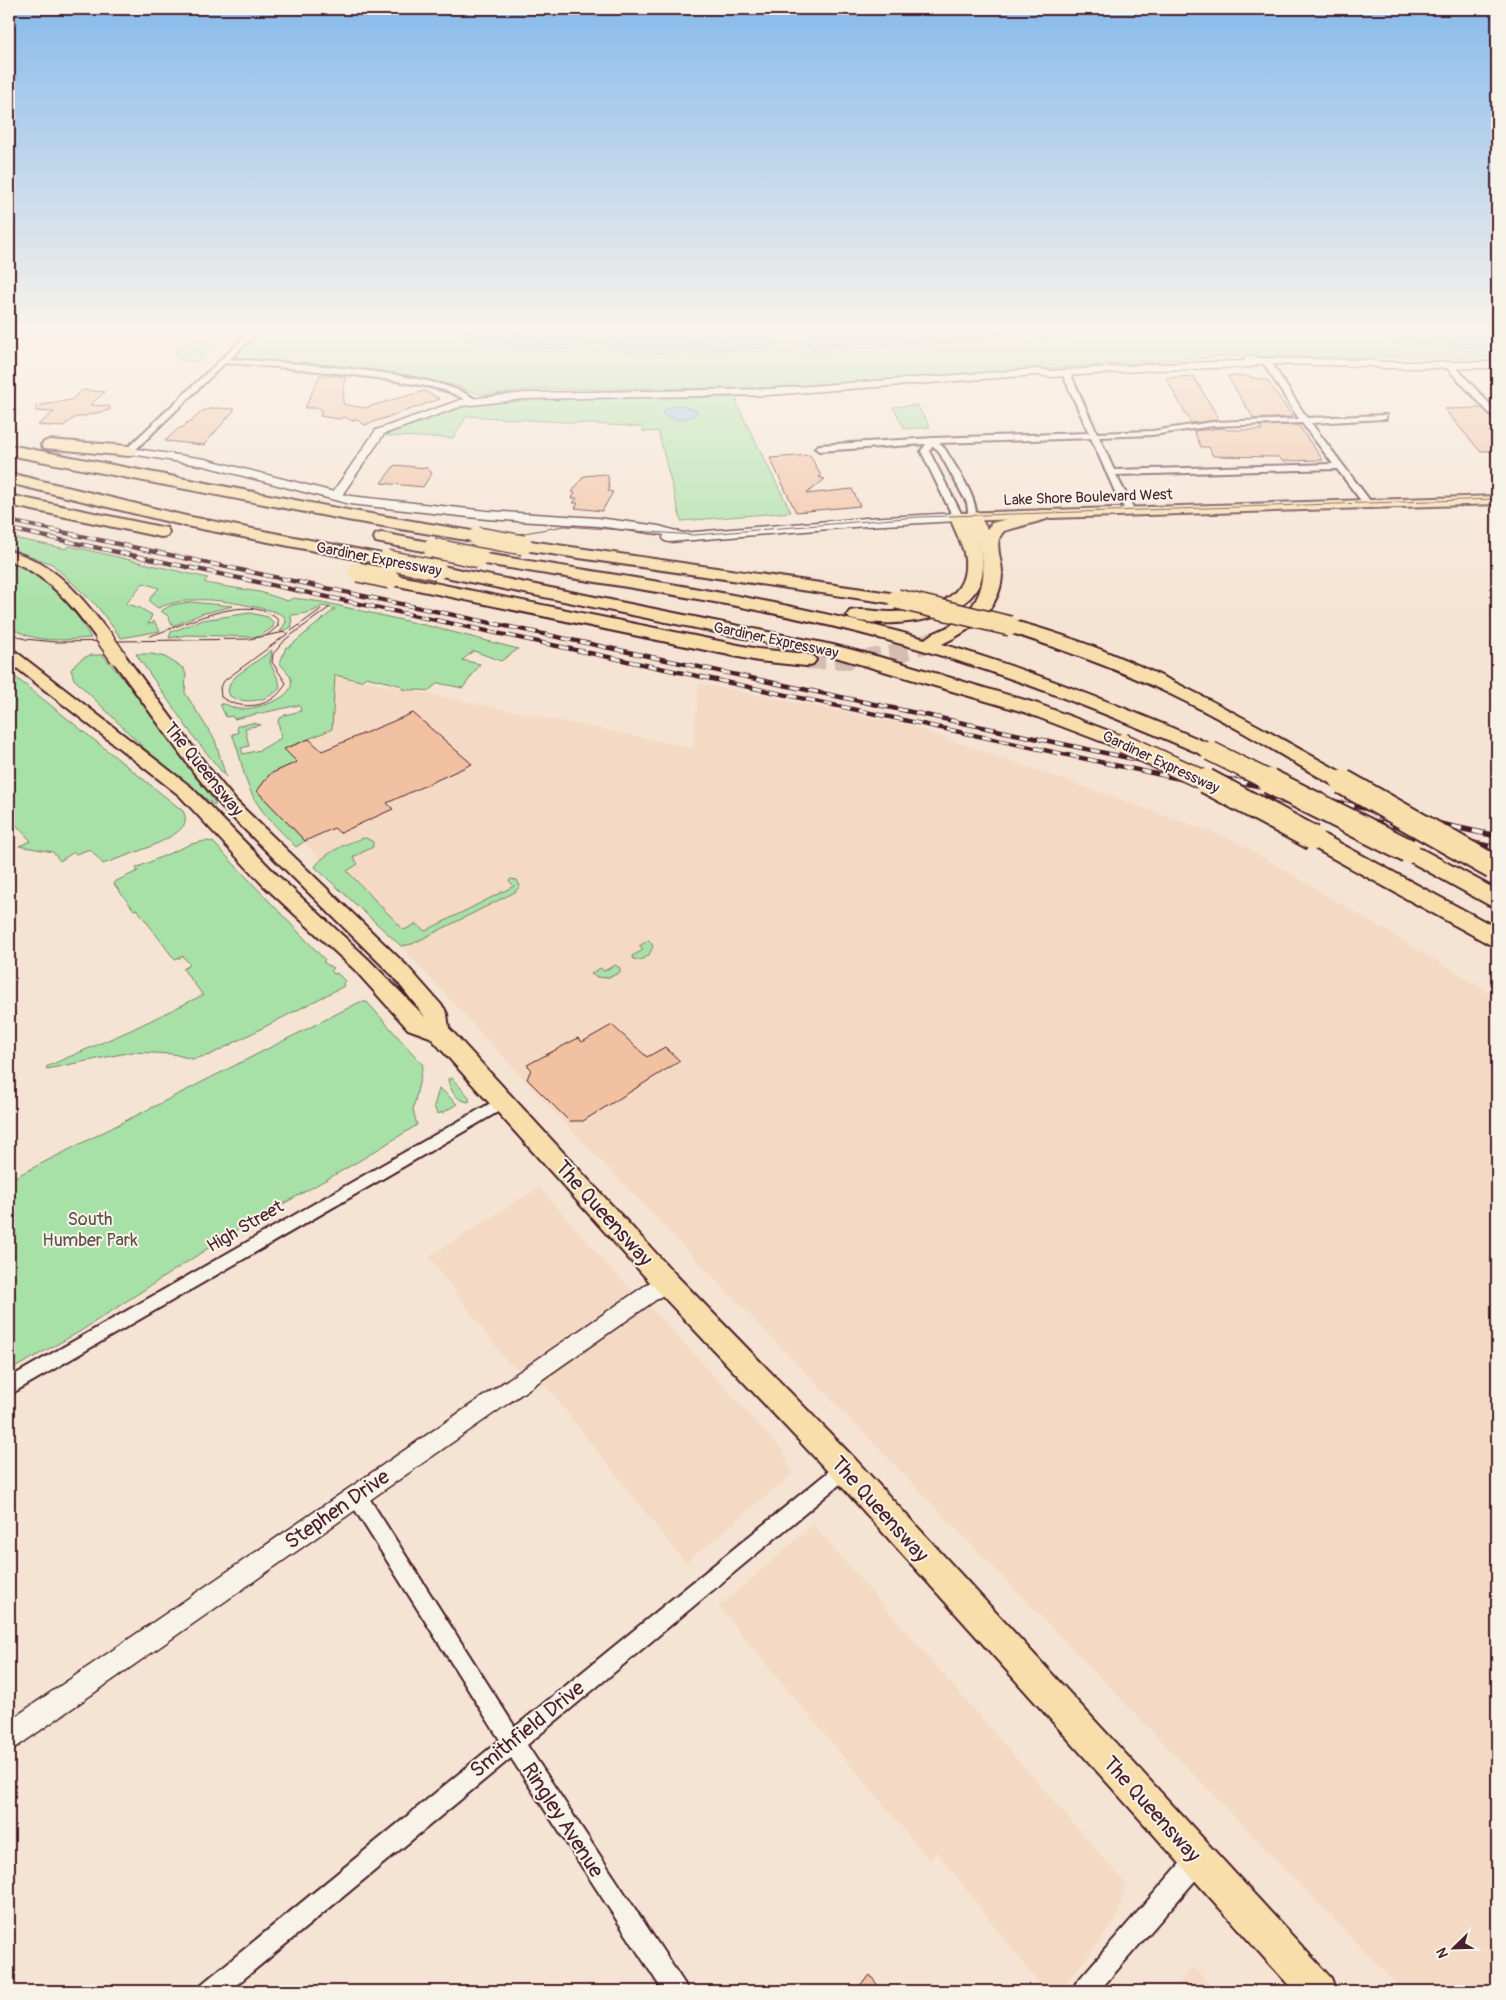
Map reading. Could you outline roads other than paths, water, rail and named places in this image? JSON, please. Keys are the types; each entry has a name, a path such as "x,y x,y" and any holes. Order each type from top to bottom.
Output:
{"highway":[{"path":"9,440 129,451"},
{"path":"9,450 347,515 481,549 728,588 860,616 890,617 915,615 937,609 959,599 971,583 973,557 965,517"},
{"name":"Gardiner Expressway","path":"9,462 66,477 364,534 438,545 481,549 893,636 1068,692 1210,751 1408,851 1497,900"},
{"name":"Gardiner Expressway","path":"9,478 186,521 833,651 884,664 1032,708 1123,743 1191,774 1497,938"},
{"path":"9,491 186,521"},
{"path":"9,500 242,548"},
{"path":"989,549 992,533 998,527 1041,515"},
{"path":"934,641 964,626 984,606 993,583 992,561 989,549 965,517"},
{"path":"322,526 438,545"},
{"path":"481,549 523,545 827,587 897,599 1010,626 1089,652 1155,679 1216,711 1495,868"},
{"path":"339,568 758,656 806,660"}],"main road":[{"name":"Lake Shore Boulevard West","path":"129,451 205,463 359,501 488,515 598,522 659,530 680,536"},
{"name":"Lake Shore Boulevard West","path":"615,537 662,540 680,536 727,535 886,520 1497,500"},
{"name":"Lake Shore Boulevard West","path":"488,515 531,526 587,534"},
{"name":"The Queensway","path":"9,555 37,566 62,584 103,636 201,770 230,805 393,964 436,1014 438,1031"},
{"name":"The Queensway","path":"9,654 135,750 185,791 270,880 361,964 416,1023 438,1031 666,1282 845,1469 1318,1991"}],"street":[{"path":"129,451 156,425"},
{"path":"336,496 384,430 397,425"},
{"path":"1089,425 1110,473 1130,511"},
{"path":"819,448 932,441 1152,433 1204,425"},
{"path":"1308,425 1368,504"},
{"path":"932,441 925,451 965,517"},
{"path":"932,441 941,449 971,503 965,517"},
{"path":"1110,473 1339,466"},
{"name":"High Street","path":"9,1387 503,1102"},
{"name":"Stephen Drive","path":"9,1737 666,1282"},
{"name":"Smithfield Drive","path":"211,1991 845,1469"},
{"name":"Ringley Avenue","path":"357,1496 512,1742 676,1991"},
{"path":"1084,1991 1198,1860"}],"tunnel":[{"path":"806,660 868,659 896,654 933,641"}],"tram line":[{"path":"508,536 564,526 694,535 918,517 1497,499"},
{"path":"321,609 225,680 220,687 221,697 229,702 248,706 257,705 274,698 286,683 272,662 273,654 286,639 330,607"},
{"path":"150,636 215,613 250,608 265,612 278,620 278,626 266,636"},
{"path":"9,632 25,639 55,642 249,639 266,636"},
{"path":"266,636 285,632"}],"railway":[{"path":"9,521 58,531"},
{"path":"9,529 20,531"},
{"path":"14,530 1194,782"},
{"path":"52,530 1242,782"},
{"path":"1188,781 1497,848"},
{"path":"1236,781 1497,836"}],"park label":[{"name":"South Humber Park","path":"90,1229"}]}
